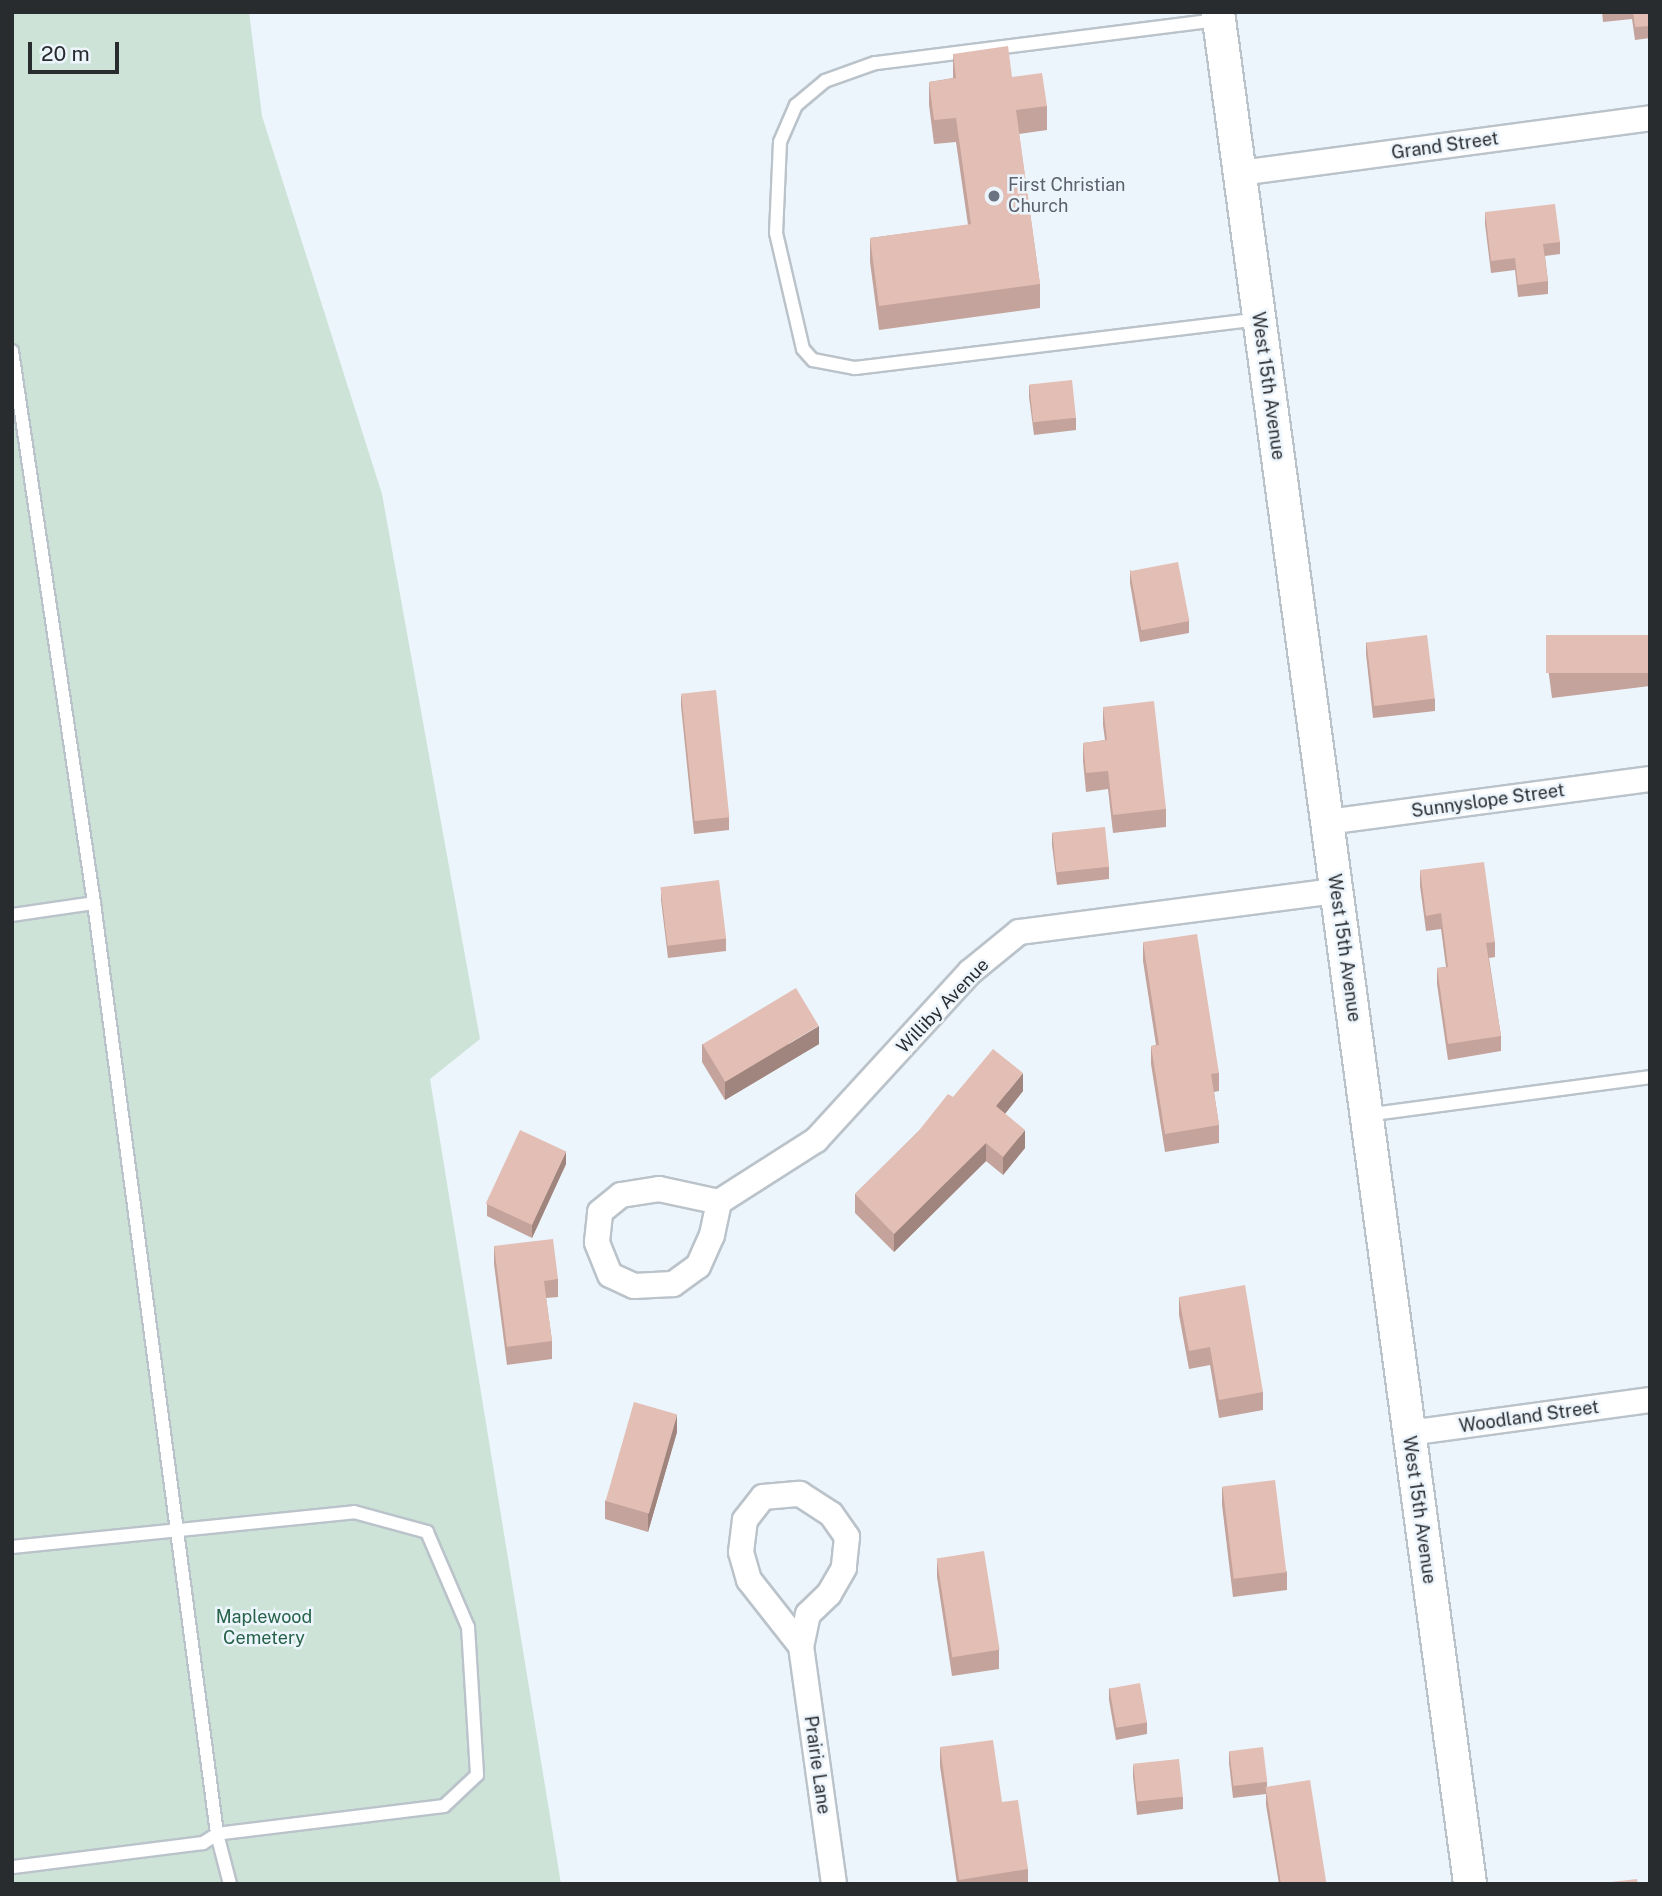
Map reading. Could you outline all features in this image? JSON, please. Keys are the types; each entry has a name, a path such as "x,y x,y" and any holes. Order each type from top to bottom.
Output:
{"street":[{"name":"West 15th Avenue","path":"1218,16 1470,1884"},
{"name":"Grand Street","path":"1240,173 1650,118"},
{"name":"Sunnyslope Street","path":"1327,822 1650,779"},
{"name":"Williby Avenue","path":"719,1202 816,1140 970,972 1019,932 1336,891"},
{"path":"659,1189 719,1202 698,1266 673,1284 634,1286 610,1275 597,1242 600,1212 621,1195 659,1189"},
{"name":"Woodland Street","path":"1409,1433 1650,1400"},
{"name":"Prairie Lane","path":"801,1646 749,1580 741,1552 745,1520 763,1497 800,1494 831,1514 847,1537 844,1568 829,1594 808,1614 801,1646 834,1884"}],"lane":[{"path":"1218,16 875,63 825,81 796,105 780,142 776,233 803,349 813,360 855,368 1259,319"},
{"path":"12,351 94,903 217,1834 230,1884"},
{"path":"12,915 94,903"},
{"path":"1366,1115 1650,1077"},
{"path":"12,1547 354,1512 428,1532 468,1627 477,1775 444,1806 217,1834 203,1843 12,1867"}],"green space":[{"name":"Maplewood Cemetery","path":"12,12 249,12 262,116 382,494 480,1039 430,1079 561,1884 12,1884"}],"building":[{"path":"1633,12 1650,12 1650,26 1635,27"},
{"name":"First Christian Church","path":"1008,46 1012,77 1042,73 1047,106 1016,110 1040,284 879,306 870,238 971,224 956,118 934,120 929,82 956,78 953,54"},
{"path":"1555,204 1560,242 1543,244 1548,281 1518,285 1515,258 1491,261 1485,212"},
{"path":"1072,380 1076,418 1033,422 1029,384"},
{"path":"1178,562 1189,621 1141,630 1130,571"},
{"path":"1427,635 1435,699 1374,706 1366,642"},
{"path":"1546,635 1650,635 1650,673 1546,673"},
{"path":"716,690 729,817 695,821 681,694"},
{"path":"1154,701 1166,809 1113,815 1108,771 1086,773 1083,743 1107,740 1103,707"},
{"path":"1105,827 1109,867 1056,872 1052,833"},
{"path":"1484,862 1495,942 1486,943 1501,1036 1448,1044 1437,968 1448,967 1441,913 1426,916 1420,870"},
{"path":"719,880 726,939 668,946 660,887"},
{"path":"1197,934 1219,1073 1211,1074 1219,1125 1165,1134 1151,1046 1159,1045 1143,942"},
{"path":"796,988 819,1026 725,1082 703,1044"},
{"path":"993,1049 1023,1073 996,1106 1025,1130 1003,1157 986,1143 894,1234 855,1194 917,1133 948,1094 953,1097"},
{"path":"520,1130 566,1152 532,1225 486,1203"},
{"path":"553,1239 558,1279 544,1281 552,1341 507,1347 494,1246"},
{"path":"1245,1285 1263,1392 1219,1400 1210,1347 1189,1351 1179,1297"},
{"path":"634,1402 677,1414 649,1513 606,1501"},
{"path":"1275,1480 1286,1572 1234,1579 1222,1486"},
{"path":"984,1551 1000,1650 952,1657 937,1559"},
{"path":"1140,1683 1147,1722 1116,1728 1109,1688"},
{"path":"993,1740 1002,1802 1018,1800 1028,1869 959,1880 940,1747"},
{"path":"1263,1747 1267,1782 1234,1786 1229,1751"},
{"path":"1179,1759 1183,1797 1137,1802 1133,1764"},
{"path":"1310,1780 1326,1884 1281,1884 1266,1787"},
{"path":"1637,1879 1638,1884 1594,1884"}],"place":[{"name":"First Christian Church","path":"994,196"}]}
